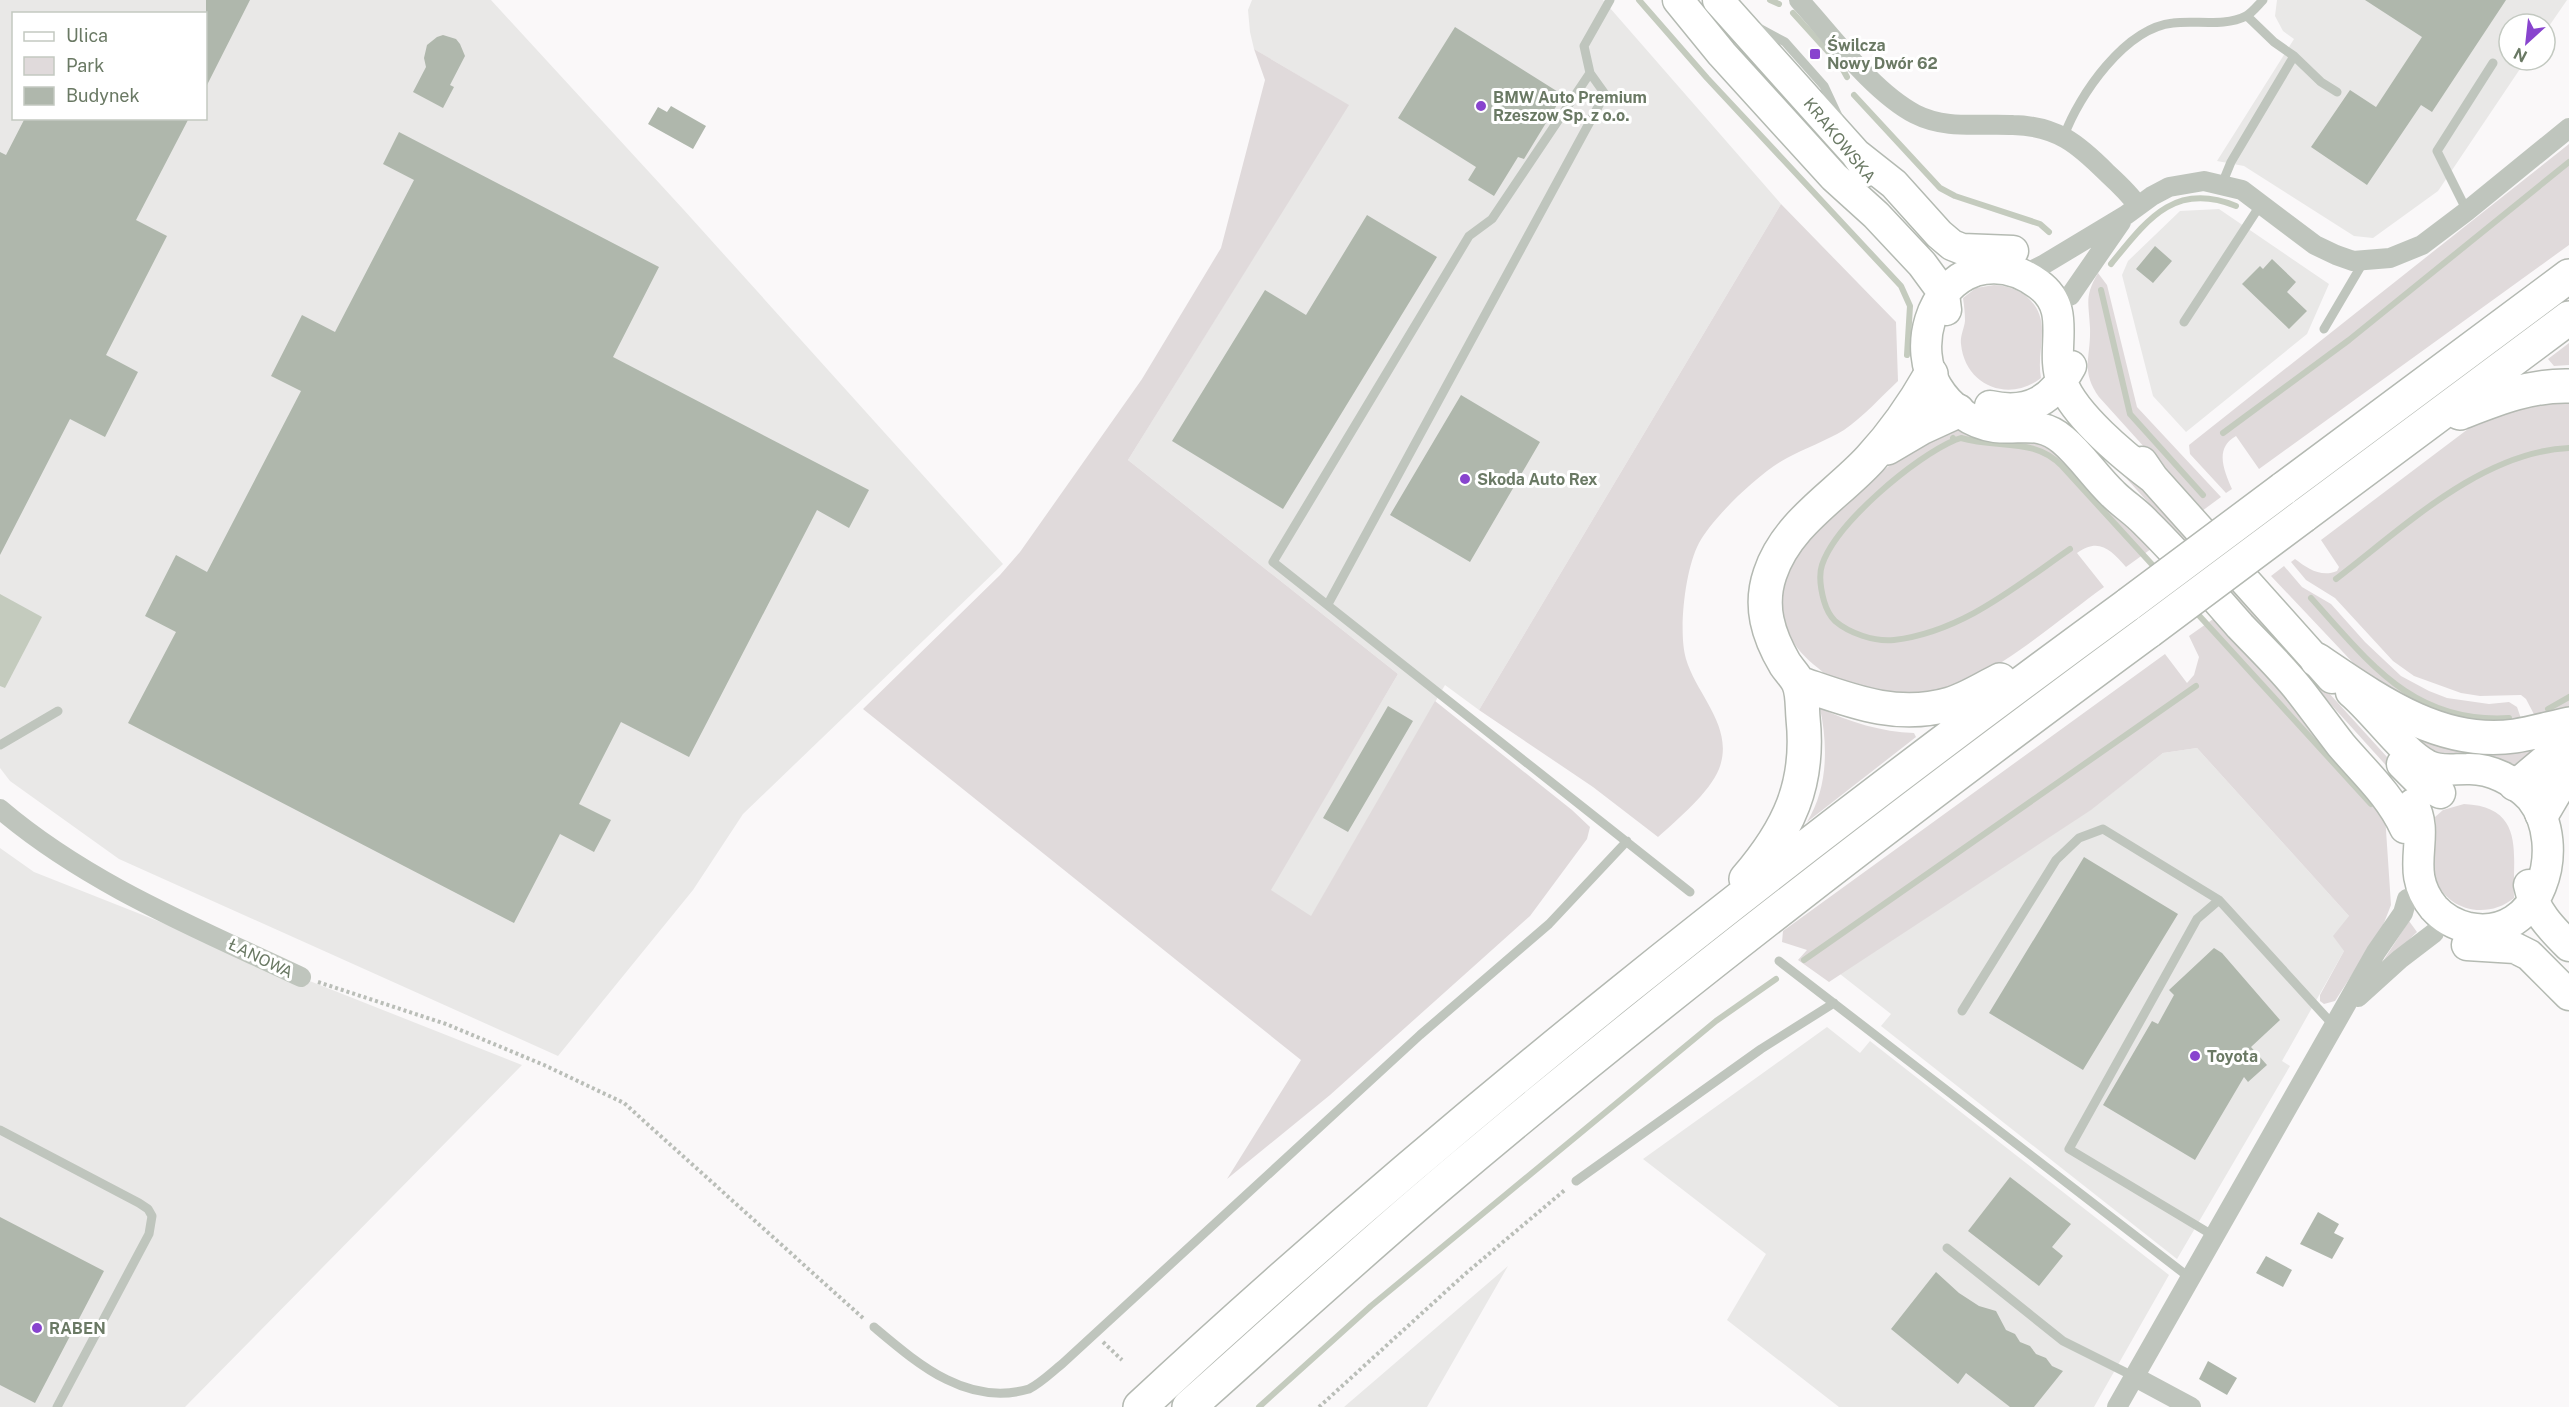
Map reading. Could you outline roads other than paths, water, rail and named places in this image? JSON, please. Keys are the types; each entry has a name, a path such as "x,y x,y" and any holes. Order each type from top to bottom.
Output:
{"highway":[{"path":"1140,1407 1280,1280 1417,1163 1561,1041 1712,919 1946,738 2569,276"},
{"path":"1189,1407 1440,1185 1773,914 1998,742 2569,318"},
{"path":"1712,919 1765,856 1797,796 1806,751 1799,683 1777,650 1766,618 1765,590 1770,574 1779,553 1796,530 1870,458 1919,395 1930,374"},
{"path":"2419,429 2504,396 2534,388 2569,386"},
{"path":"1870,458 1921,428 1968,406"},
{"path":"1799,683 1879,709 1919,710 1952,703 2077,642"},
{"path":"2323,667 2419,722 2443,730 2469,735 2513,736 2569,724"},
{"path":"2506,789 2524,780 2569,742"},
{"path":"2542,813 2569,768"}],"main road":[{"name":"KRAKOWSKA","path":"1678,0 1722,54 1834,177 1876,215 1948,294"},
{"name":"KRAKOWSKA","path":"1723,6 1856,154 1883,194 1952,266 1948,294"},
{"path":"1856,154 1894,184 1939,234 1952,245 1962,249 2018,252 2033,270 2058,311 2060,335 2057,358 2067,372"},
{"path":"2067,372 2047,399 2035,404 2005,408 1968,406 1941,393 1930,374 1925,345 1927,327 1948,294 1996,267 2033,270 2056,276 2070,296 2079,325 2067,372 2068,396 2120,453 2152,478 2323,667 2358,716 2412,774 2440,793"},
{"path":"1948,294 1943,346 1945,360 1968,406 1983,424 1994,427 2028,426 2052,433 2064,441 2112,493 2146,522 2299,690 2350,735 2412,803 2411,820 2399,869 2407,899 2420,919 2444,928 2481,929 2511,923 2519,919 2540,895"},
{"path":"2035,404 2067,424 2122,483 2146,522"},
{"path":"2323,667 2368,706 2409,752 2427,766 2438,769 2492,772 2506,789 2528,827 2532,843 2529,885 2540,895 2551,900 2569,926"},
{"path":"2411,820 2440,793 2467,787 2506,789 2532,799 2542,813 2549,835 2551,853 2540,895 2540,915 2569,946"},
{"path":"2411,820 2420,837 2417,861 2421,886 2435,909 2449,941 2466,945 2515,948 2529,955 2569,995"},
{"path":"2511,923 2536,941 2569,978"}],"street":[{"path":"1799,0 1876,85 1915,114 1934,122 1959,126 2013,124 2036,127 2064,136 2077,144 2130,194 2132,210 2070,296"},
{"path":"2033,270 2169,187 2186,182 2204,181 2242,190 2315,245 2344,258 2364,261 2390,258 2422,245 2569,128"},
{"name":"ŁANOWA","path":"0,809 59,854 115,888 301,977"},
{"path":"2117,1407 2347,1007 2376,952 2403,913 2407,899"},
{"path":"2347,1007 2400,959 2444,928"},
{"path":"2135,1377 2191,1407"}],"lane":[{"path":"1328,604 1605,93 1590,73 1584,46 1611,0"},
{"path":"2064,136 2071,118 2089,88 2105,68 2139,36 2170,23 2232,20 2247,16 2263,0"},
{"path":"2247,16 2321,82 2337,92"},
{"path":"2222,184 2231,162 2294,56"},
{"path":"2467,211 2437,151 2493,63"},
{"path":"1590,73 1492,219 1469,236 1274,562 1690,892"},
{"path":"2184,322 2261,204"},
{"path":"2324,328 2364,261"},
{"path":"0,746 58,711"},
{"path":"1962,1011 2056,860 2079,838 2103,829 2219,900 2335,1027"},
{"path":"874,1328 936,1378 960,1391 990,1398 1010,1396 1031,1388 1095,1334 1420,1035 1549,924 1627,841"},
{"path":"2214,1236 2069,1149 2198,919 2219,900"},
{"path":"1779,961 2190,1278"},
{"path":"1576,1181 1761,1049 1834,1003"},
{"path":"0,1130 139,1203 148,1209 152,1216 149,1234 57,1407"},
{"path":"1947,1248 2063,1341 2135,1377"}],"waterway":[{"path":"1639,0 1707,78 1901,286 1910,306 1907,355"},
{"path":"1770,0 1779,4"},
{"path":"1793,13 1841,66 1847,77"},
{"path":"1854,95 1940,188 1955,196 2040,224 2049,232"},
{"path":"2223,433 2349,340 2569,162"},
{"path":"2111,264 2150,220 2164,209 2179,202 2195,198 2236,206"},
{"path":"2101,290 2130,414 2203,495"},
{"path":"1953,438 1955,440 1919,461 1879,493 1843,530 1830,548 1822,565 1820,583 1829,614 1835,621 1855,633 1878,640 1894,640 1942,628 1987,606 2070,549"},
{"path":"1955,440 1961,438 2027,447 2051,457 2062,466 2158,571"},
{"path":"2336,579 2416,516 2474,478 2505,463 2536,453 2569,448"},
{"path":"2311,598 2374,666 2419,700 2446,711 2475,717 2509,718"},
{"path":"2194,610 2371,804"},
{"path":"1804,960 2196,686"},
{"path":"2548,709 2569,697"},
{"path":"1259,1407 1371,1306 1716,1021 1776,979"}],"place":[{"name":"Świlcza Nowy Dwór 62","path":"1815,54"},
{"name":"BMW Auto Premium Rzeszow Sp. z o.o.","path":"1481,106"},
{"name":"Skoda Auto Rex","path":"1465,479"},
{"name":"Toyota","path":"2195,1056"},
{"name":"RABEN","path":"37,1328"}]}
